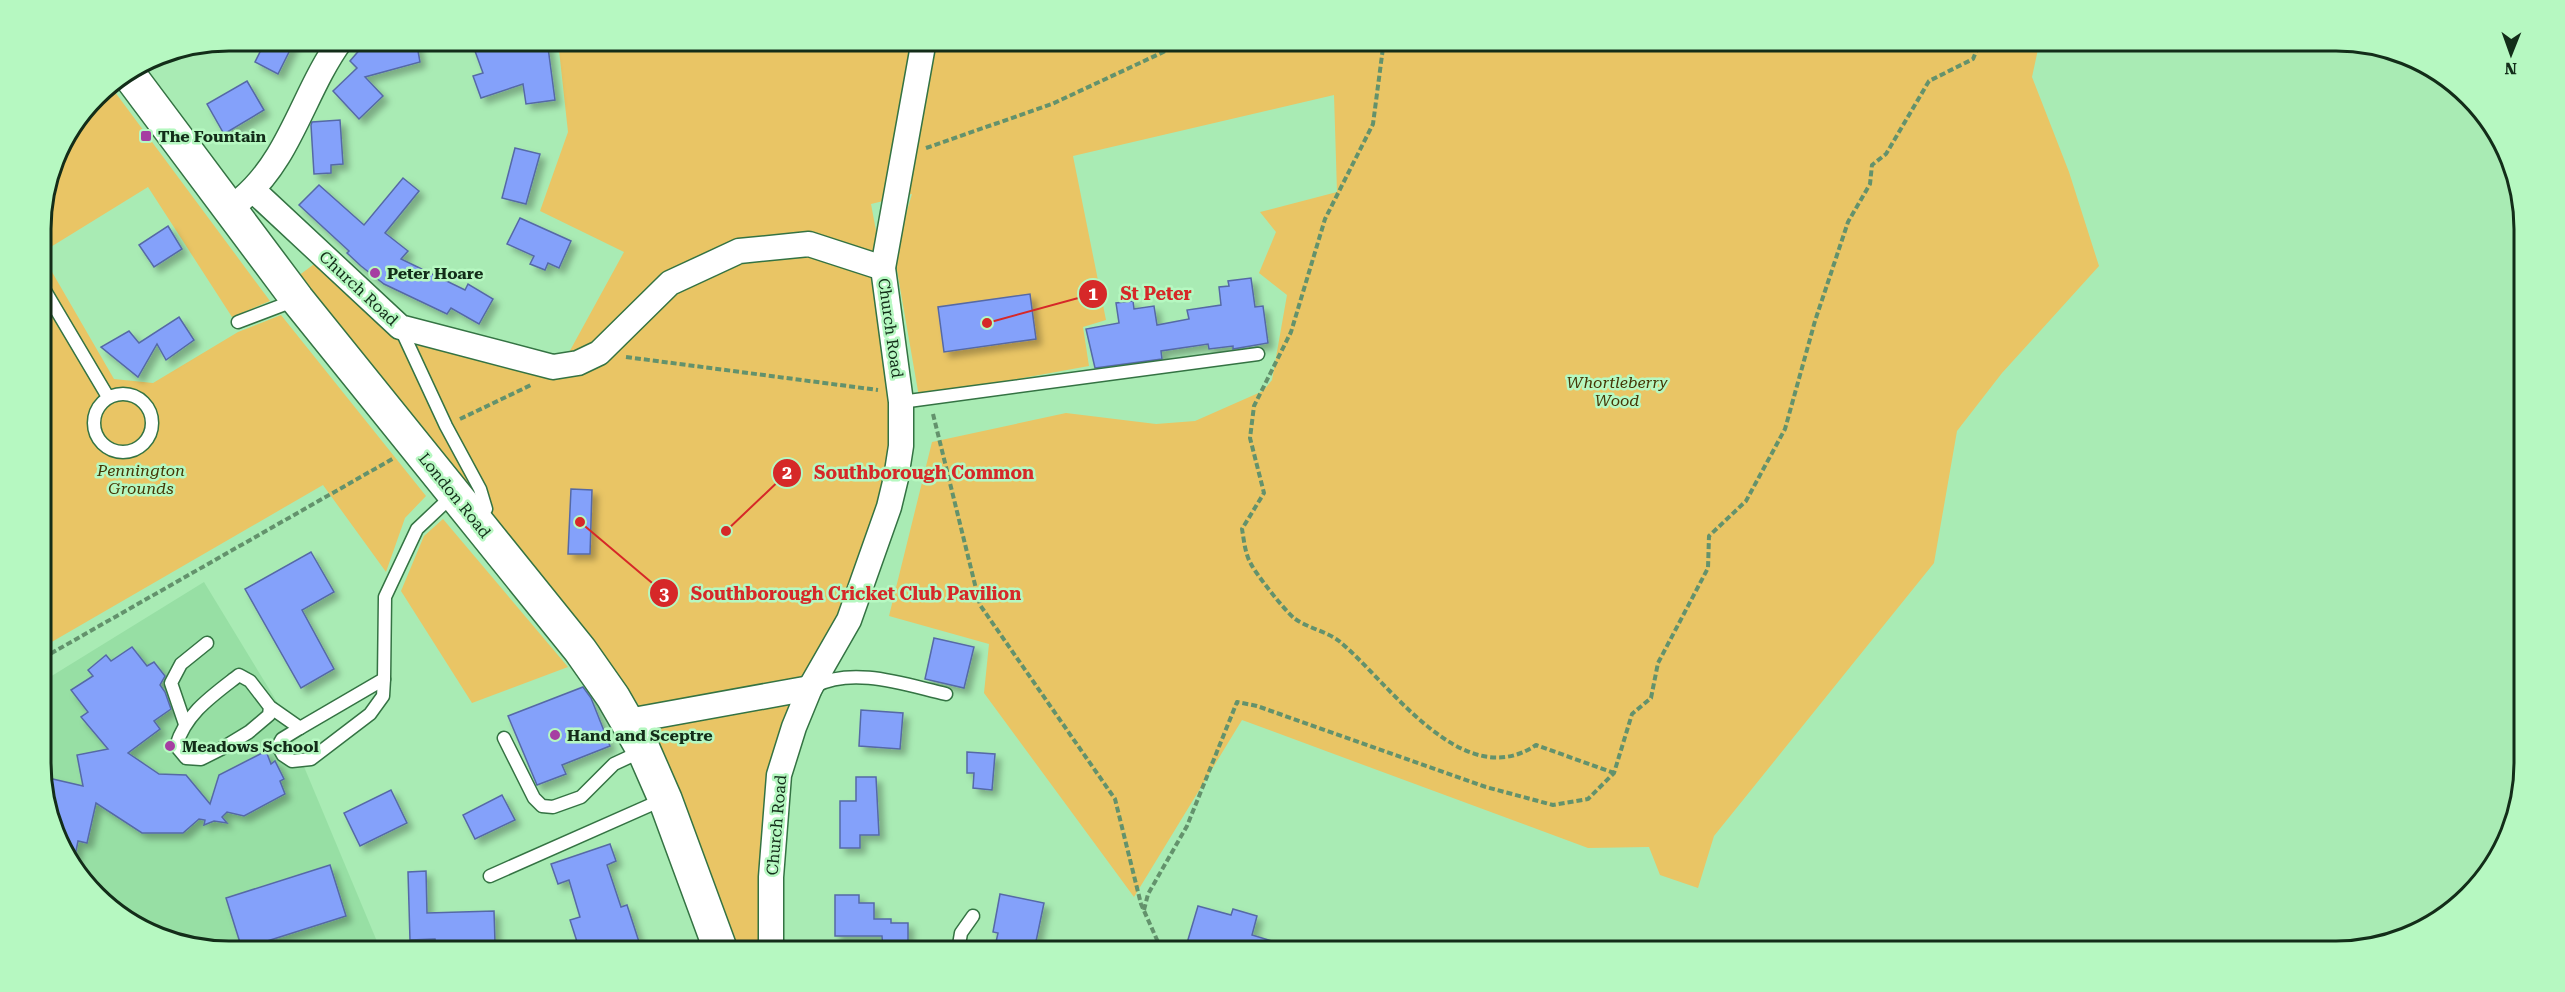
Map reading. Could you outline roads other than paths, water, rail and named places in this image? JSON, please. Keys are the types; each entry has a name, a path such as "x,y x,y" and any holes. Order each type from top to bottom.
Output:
{"highway":[{"name":"London Road","path":"134,79 241,200 297,299 580,650 628,721 644,751 665,799 717,941"}],"street":[{"path":"241,200 283,150 325,62 333,51"},
{"path":"883,268 922,51"},
{"name":"Church Road","path":"241,200 400,327 553,367 578,363 599,353 670,283 739,251 809,244 883,268 900,397 901,446 889,507 849,620 810,688 794,727 780,775 771,877 771,941"},
{"path":"628,721 810,688"}],"lane":[{"path":"238,322 297,299"},
{"path":"51,301 108,398"},
{"path":"400,327 446,426 480,489 486,508 475,520"},
{"path":"900,397 928,397 1258,354"},
{"path":"125,394 135,397 143,402 150,412 152,422 150,432 142,444 134,449 124,452 114,450 98,438 94,422 96,412 108,398 125,394"},
{"path":"384,679 282,739 278,746 283,755 292,761 311,759 370,714 383,696 384,679 385,597 417,528 453,494"},
{"path":"185,724 171,683 181,664 207,643"},
{"path":"270,707 268,715 249,732 201,759 186,758 176,746 185,724 195,710 239,675 250,681 270,707 300,728"},
{"path":"810,688 826,680 843,677 873,679 946,694"},
{"path":"504,738 534,798 542,806 553,807 581,797 614,764 644,751"},
{"path":"490,876 665,799"},
{"path":"960,941 961,933 973,916"}],"place":[{"name":"The Fountain","path":"146,136"},
{"name":"Peter Hoare","path":"375,273"},
{"name":"St Peter","path":"987,323"},
{"name":"Southborough Cricket Club Pavilion","path":"580,522"},
{"name":"Southborough Common","path":"726,531"},
{"name":"Hand and Sceptre","path":"555,735"},
{"name":"Meadows School","path":"170,746"}],"park label":[{"name":"Whortleberry Wood","path":"1617,391"},
{"name":"Pennington Grounds","path":"141,479"}]}
